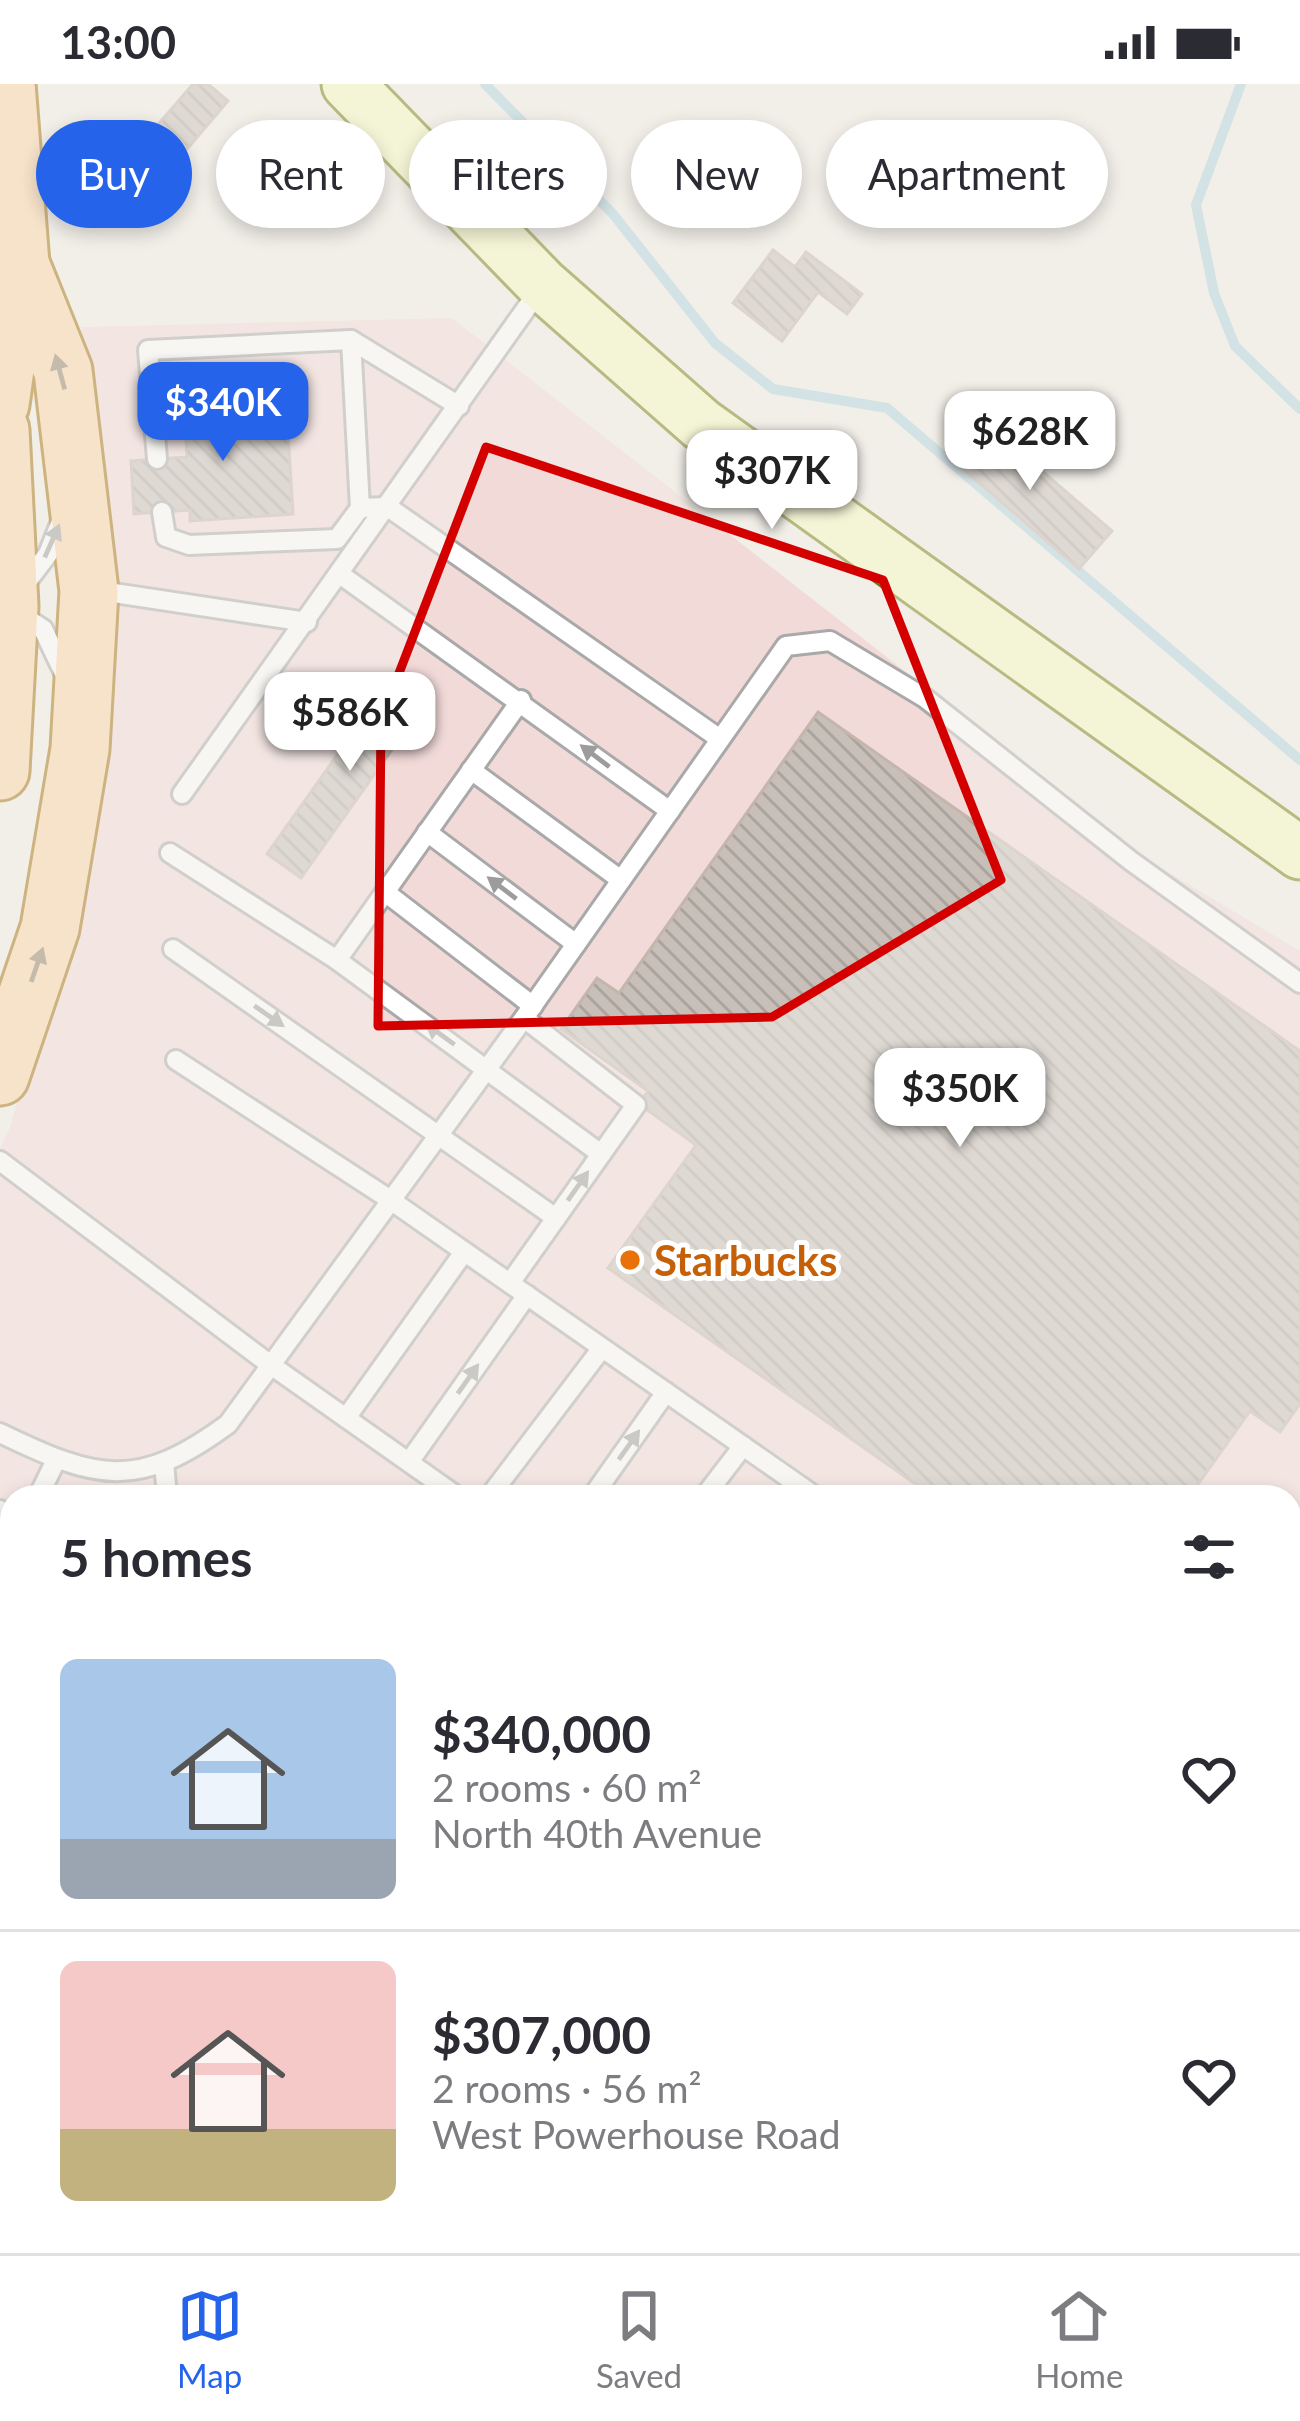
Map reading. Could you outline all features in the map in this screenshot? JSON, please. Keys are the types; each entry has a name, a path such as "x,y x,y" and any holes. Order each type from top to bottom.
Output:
{"main road":[{"path":"0,404 20,264 6,84"},
{"path":"348,84 543,285 775,481 1300,853"},
{"path":"0,1076 50,928 80,749 89,591 63,371 20,264"},
{"path":"0,430 4,606 0,771"}],"lane":[{"path":"182,794 543,285"},
{"path":"157,459 148,350 351,340 459,406"},
{"path":"161,512 166,537 189,544 337,538 360,508 351,340"},
{"path":"74,466 48,554 4,606 43,628 55,647 69,686 80,749"},
{"path":"360,508 388,506 721,739"},
{"path":"340,574 670,811"},
{"path":"89,591 308,622"},
{"path":"0,1433 56,1460 122,1472 182,1458 228,1424 528,1012 786,646 830,641 925,698 1131,860 1300,982"},
{"path":"338,960 521,700"},
{"path":"471,770 621,880"},
{"path":"427,832 576,944"},
{"path":"170,853 338,960 601,1154"},
{"path":"385,892 636,1106 509,1283"},
{"path":"173,949 556,1218"},
{"path":"176,1060 389,1199 793,1485"},
{"path":"0,1161 268,1363 441,1485"},
{"path":"346,1418 464,1252"},
{"path":"409,1462 527,1295"},
{"path":"498,1485 602,1348"},
{"path":"600,1485 666,1392"},
{"path":"713,1485 743,1446"},
{"path":"44,1485 56,1460"},
{"path":"164,1462 166,1485"}],"highlighted area":[{"path":"486,447 883,580 1001,880 772,1017 378,1026 381,720"}],"shaded area":[{"path":"452,318 1143,857 1300,951 1300,1485 0,1485 0,1148 10,1128 79,865 106,599 81,327"}],"building":[{"path":"193,84 208,84 228,101 192,143 192,120 162,120"},
{"path":"773,250 795,267 806,252 862,294 847,314 818,292 782,341 733,303"},
{"path":"286,398 293,514 190,521 190,510 134,514 131,461 187,457 184,403"},
{"path":"980,418 1112,531 1079,569 947,455"},
{"path":"398,669 432,693 301,878 267,854"},
{"path":"818,712 1300,1051 1300,1404 1280,1432 1250,1411 1198,1485 917,1485 608,1268 696,1145 639,1104 648,1091 561,1029 597,978 619,993"}],"waterway":[{"path":"485,84 613,214 715,343 773,389 887,408 1300,760"},
{"path":"1241,84 1196,205 1214,293 1235,346 1300,409"}],"place":[{"name":"Starbucks","path":"630,1260"}]}
